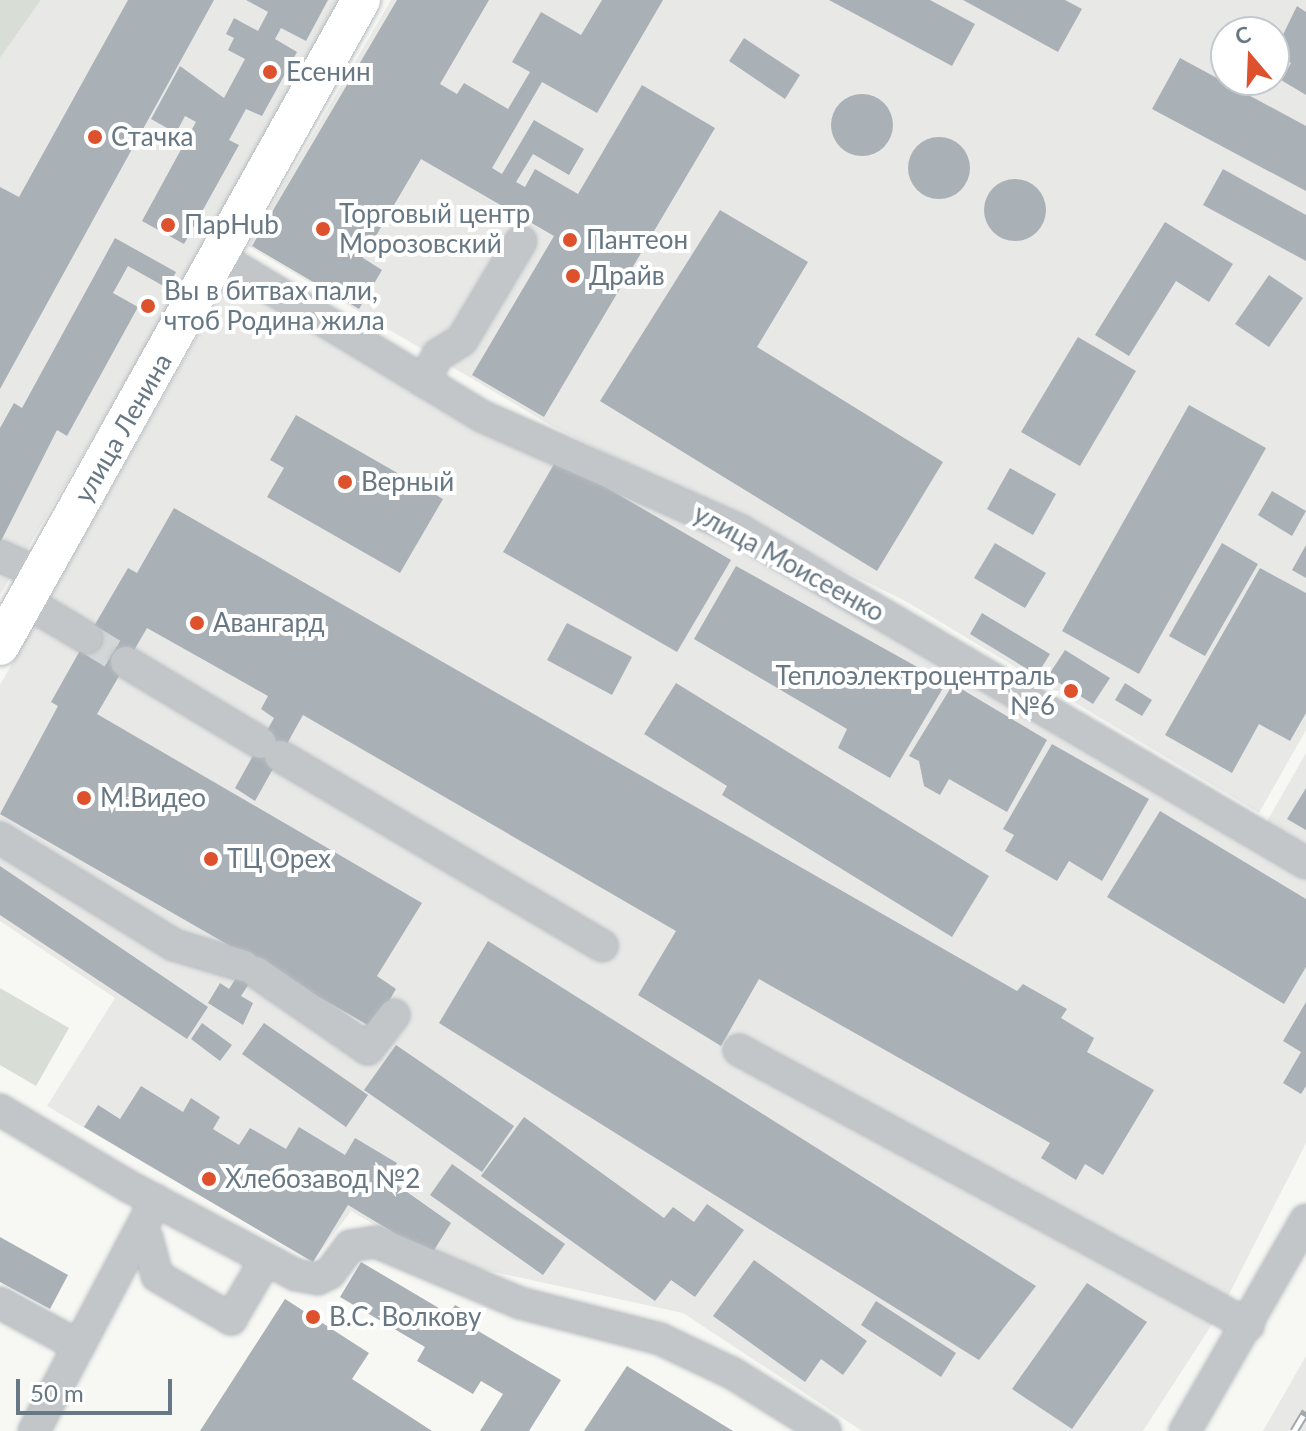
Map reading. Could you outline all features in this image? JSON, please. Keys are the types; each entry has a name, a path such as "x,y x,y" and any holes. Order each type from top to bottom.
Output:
{"main road":[{"name":"улица Ленина","path":"0,646 221,258 285,128 361,0"}],"street":[{"path":"424,381 438,355 462,340 521,241"},
{"name":"улица Моисеенко","path":"221,258 482,416 741,531 1306,863"},
{"path":"0,556 87,638"},
{"path":"126,662 602,946"},
{"path":"0,838 174,945 250,969 368,1049 394,1015"},
{"path":"739,1050 1248,1325"},
{"path":"0,1110 156,1200 307,1279 318,1279 330,1273 350,1246 376,1242 520,1303 660,1339 732,1373 825,1431"},
{"path":"34,1431 156,1200"},
{"path":"1185,1431 1306,1220"},
{"path":"139,1233 147,1238 157,1276 231,1319 266,1259"},
{"path":"0,1303 79,1346"}],"shaded area":[{"path":"0,0 41,0 0,58"},
{"path":"41,0 351,0 0,595 0,58"},
{"path":"391,0 1306,0 1306,730 1259,813 907,602 550,425 248,246"},
{"path":"232,275 722,538 1306,878 1306,1143 1220,1312 1143,1431 862,1431 683,1313 434,1259 351,1211 313,1262 47,1106 115,998 0,921 0,685"},
{"path":"1306,753 1306,846 1266,823"},
{"path":"0,988 69,1028 36,1086 0,1065"},
{"path":"1306,1356 1306,1431 1263,1431"}],"building":[{"path":"128,0 214,0 0,389 0,187 19,197"},
{"path":"246,0 328,0 306,41 281,28 275,39 297,52 262,116 246,109 229,140 239,145 184,244 142,221 196,122 185,116 176,133 151,119 180,66 224,98 245,59 228,50 234,38 226,34 234,18 258,31 268,12"},
{"path":"397,0 489,0 440,84 457,94 464,83 508,109 530,72 512,62 541,12 581,35 602,0 663,0 597,113 542,82 492,168 502,174 534,120 584,149 569,175 533,154 516,182 525,187 535,169 578,194 642,85 715,128 544,417 472,375 554,236 421,159 363,258 382,270 359,309 252,246"},
{"path":"829,0 930,0 975,24 952,66"},
{"path":"963,0 1065,0 1082,9 1058,52"},
{"path":"1297,6 1306,12 1306,95 1290,85 1290,20"},
{"path":"744,38 800,75 785,99 729,61"},
{"path":"1180,58 1210,74 1210,96 1250,96 1306,126 1306,191 1152,109"},
{"path":"862,94 884,103 893,125 884,147 862,156 840,147 831,125 840,103"},
{"path":"939,137 961,146 970,168 961,190 939,199 917,190 908,168 917,146"},
{"path":"1223,169 1306,215 1306,261 1203,205"},
{"path":"1015,179 1037,188 1046,210 1037,232 1015,241 993,232 984,210 993,188"},
{"path":"720,210 808,262 757,347 943,462 877,571 600,401"},
{"path":"1165,222 1233,264 1209,302 1176,281 1129,356 1095,335"},
{"path":"115,238 176,272 167,288 128,266 113,293 138,307 67,436 57,430 0,543 0,428 14,403 22,408"},
{"path":"1269,275 1303,298 1269,347 1235,324"},
{"path":"1078,337 1136,371 1080,466 1021,432"},
{"path":"1189,405 1266,448 1139,674 1062,631"},
{"name":"Верный","path":"296,415 443,499 400,573 267,497 284,468 270,460"},
{"path":"557,459 731,560 677,652 503,552"},
{"path":"1010,468 1056,494 1033,535 987,509"},
{"path":"1272,491 1306,511 1292,536 1258,515"},
{"name":"ТЦ Орех","path":"174,508 1017,991 1023,984 1067,1009 1061,1018 1094,1038 1087,1052 1154,1090 1103,1175 1085,1164 1076,1180 1041,1158 1050,1143 759,979 721,1046 638,995 676,931 303,715 255,801 235,788 274,718 261,709 268,696 147,628 97,714 422,903 377,976 396,989 373,1028 0,814 58,706 51,702 87,638 128,568 137,573"},
{"path":"995,543 1046,573 1025,608 974,578"},
{"path":"1222,543 1258,564 1205,656 1169,636"},
{"path":"1306,545 1306,578 1292,570"},
{"path":"736,566 946,683 890,778 838,748 847,729 694,639"},
{"path":"1260,568 1306,593 1306,713 1290,741 1259,724 1232,773 1165,735"},
{"path":"982,613 1050,654 1037,675 970,634"},
{"path":"567,623 632,657 612,695 547,660"},
{"path":"1065,650 1110,678 1093,704 1048,676"},
{"path":"676,683 989,876 952,937 722,795 727,786 644,734"},
{"path":"1125,683 1152,700 1142,716 1115,700"},
{"path":"953,684 1047,740 1007,812 949,779 940,795 924,786 919,761 909,756"},
{"path":"1052,744 1149,799 1102,881 1069,861 1057,881 1005,851 1014,835 1003,829"},
{"path":"1306,788 1306,830 1287,819"},
{"path":"1160,811 1306,899 1306,967 1284,1004 1107,897"},
{"path":"0,866 208,1007 187,1039 0,915"},
{"path":"488,941 1036,1286 979,1360 439,1023"},
{"path":"248,959 260,967 241,996 253,1003 243,1025 208,1003 220,983 229,989"},
{"path":"1306,1002 1306,1086 1301,1094 1283,1083 1301,1052 1283,1041"},
{"path":"202,1023 232,1045 220,1061 191,1039"},
{"path":"264,1023 368,1095 346,1127 242,1054"},
{"path":"396,1045 514,1126 482,1172 364,1090"},
{"path":"141,1086 183,1112 191,1098 220,1117 213,1129 239,1145 250,1128 286,1149 299,1127 345,1155 355,1138 397,1163 387,1178 451,1223 431,1255 348,1205 313,1262 84,1127 98,1105 120,1119"},
{"path":"524,1117 664,1218 673,1207 694,1222 707,1204 744,1230 695,1297 671,1280 655,1301 481,1176"},
{"path":"452,1164 565,1244 543,1275 430,1195"},
{"path":"0,1237 68,1275 50,1309 0,1282"},
{"path":"754,1260 867,1341 843,1375 821,1359 805,1382 713,1316"},
{"path":"361,1262 449,1314 455,1305 473,1315 468,1325 561,1380 529,1431 480,1431 503,1394 481,1381 473,1394 417,1361 425,1347 340,1297"},
{"path":"1087,1283 1147,1322 1072,1429 1012,1389"},
{"path":"285,1299 369,1353 352,1379 432,1431 200,1431"},
{"path":"876,1301 956,1353 941,1377 861,1325"},
{"path":"627,1366 733,1431 584,1431"}],"tunnel":[{"path":"87,638 126,662"}],"railway":[{"path":"1294,1431 1306,1411"}],"place":[{"name":"Есенин","path":"270,72"},
{"name":"Стачка","path":"95,137"},
{"name":"ПарHub","path":"168,225"},
{"name":"Торговый центр Морозовский","path":"323,229"},
{"name":"Пантеон","path":"570,240"},
{"name":"Драйв","path":"573,276"},
{"name":"Вы в битвах пали, чтоб Родина жила","path":"148,306"},
{"name":"Верный","path":"345,482"},
{"name":"Авангард","path":"197,623"},
{"name":"Теплоэлектроцентраль №6","path":"1071,691"},
{"name":"М.Видео","path":"84,798"},
{"name":"ТЦ Орех","path":"211,859"},
{"name":"Хлебозавод №2","path":"209,1179"},
{"name":"В.С. Волкову","path":"313,1317"}]}
